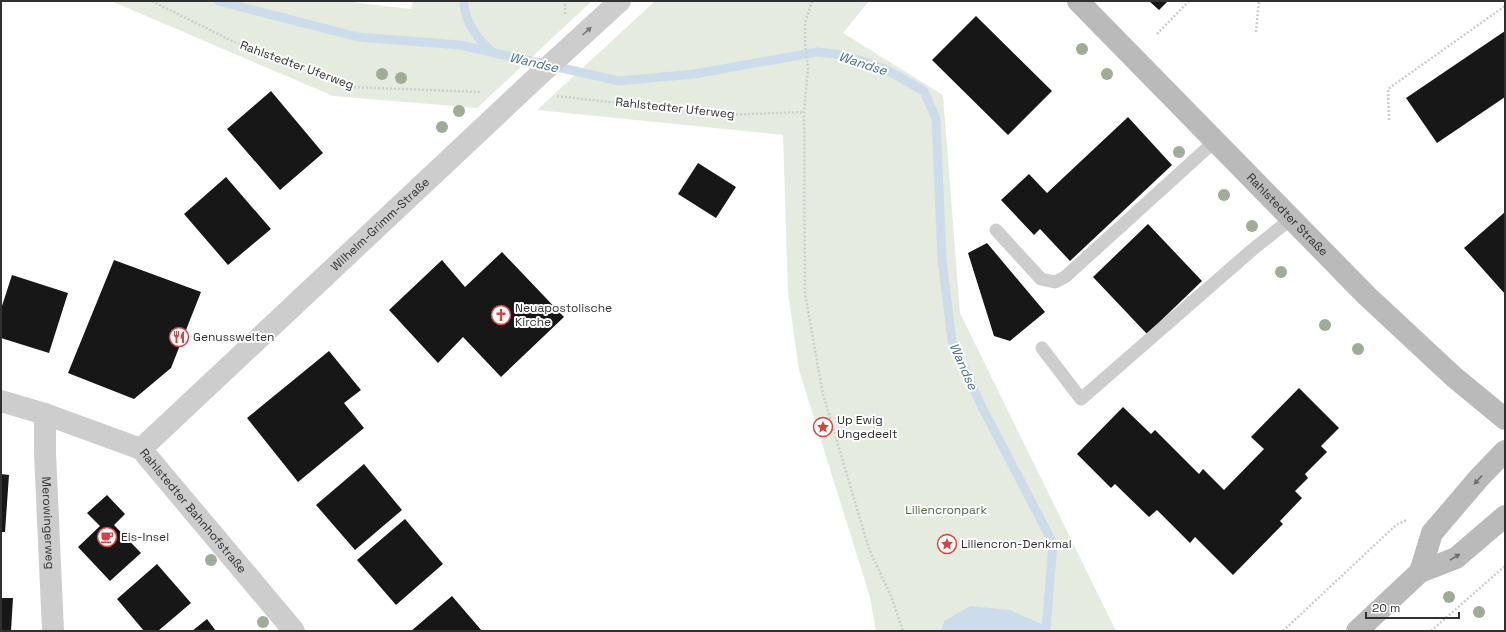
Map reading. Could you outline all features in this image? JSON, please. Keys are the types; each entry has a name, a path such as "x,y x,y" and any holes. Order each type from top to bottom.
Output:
{"main road":[{"name":"Rahlstedter Straße","path":"1078,1 1367,296 1454,377 1505,418"},
{"path":"1420,572 1432,533 1479,478 1505,451"},
{"path":"1357,631 1420,572 1456,558 1505,516"}],"street":[{"name":"Wilhelm-Grimm-Straße","path":"141,449 558,57 620,1"},
{"name":"Rahlstedter Bahnhofstraße","path":"1,401 45,414 141,449 294,631"},
{"name":"Merowingerweg","path":"45,414 45,453 53,631"}],"lane":[{"path":"996,230 1041,279 1055,282 1065,276 1215,141"},
{"path":"1042,348 1080,399 1246,255 1292,218"}],"path":[{"name":"Rahlstedter Uferweg","path":"152,1 234,42 350,87 520,93 615,102 723,115 804,112"},
{"path":"812,1 805,23 805,43 808,68 804,112 805,294 823,394 869,550 891,596 903,631"},
{"path":"1157,34 1189,1"},
{"path":"1256,32 1259,1"},
{"path":"1389,120 1388,89 1505,6"},
{"path":"1283,631 1396,525"},
{"path":"1431,631 1505,566"}],"green space":[{"path":"111,1 343,1 411,9 413,1 592,1 477,108 333,96"},
{"name":"Liliencronpark","path":"655,1 869,1 843,33 943,95 960,313 1116,631 1049,631 1045,626 944,621 941,631 876,631 870,597 799,370 788,293 783,135 537,110"}],"water":[{"path":"970,606 1010,610 1046,626 1049,631 941,631 944,621"}],"building":[{"path":"1149,1 1168,1 1159,10"},
{"path":"976,16 1052,91 1008,135 932,60"},
{"path":"1505,31 1505,97 1437,143 1406,98"},
{"path":"271,91 323,153 280,190 227,129"},
{"path":"1128,117 1172,165 1070,261 1040,229 1034,235 1001,200 1029,174 1047,193"},
{"path":"698,163 736,187 716,218 678,194"},
{"path":"226,177 271,229 228,265 184,214"},
{"path":"1505,212 1505,294 1464,248"},
{"path":"1148,224 1202,281 1147,334 1093,277"},
{"path":"987,243 1045,312 1010,341 994,336 968,253"},
{"name":"Neuapostolische Kirche","path":"502,252 564,317 501,377 463,337 438,363 389,310 442,260 465,287"},
{"path":"114,260 201,292 171,368 134,399 68,373"},
{"path":"12,275 68,293 49,353 1,338 1,309"},
{"path":"329,351 361,390 344,403 364,428 298,482 247,418"},
{"path":"1299,388 1339,428 1321,446 1327,452 1305,474 1308,478 1295,491 1302,498 1280,521 1283,524 1233,575 1195,537 1190,543 1157,510 1149,517 1115,484 1111,488 1077,454 1123,407 1151,434 1155,430 1199,474 1203,469 1224,490 1264,449 1251,437"},
{"path":"364,464 402,510 355,550 316,505"},
{"path":"1,474 9,475 5,532 1,532"},
{"name":"Eis-Insel","path":"107,495 125,514 114,525 141,553 110,581 78,547 100,526 87,513"},
{"path":"405,519 443,564 396,605 357,560"},
{"path":"157,564 191,603 158,631 144,631 117,599"},
{"path":"452,596 482,631 411,631"},
{"path":"1,598 13,598 11,631 1,631"},
{"path":"207,619 216,631 192,631"}],"waterway":[{"name":"Wandse","path":"218,1 358,37 460,45 619,81 694,74 817,52 845,55 887,70 924,91 936,119 942,260 952,341 981,405 1053,543 1046,631"},
{"path":"464,1 466,15 472,28 491,51"}],"place":[{"name":"Neuapostolische Kirche","path":"501,315"},
{"name":"Genusswelten","path":"179,337"},
{"name":"Up Ewig Ungedeelt","path":"823,427"},
{"name":"Eis-Insel","path":"107,537"},
{"name":"Liliencron-Denkmal","path":"947,544"}]}
